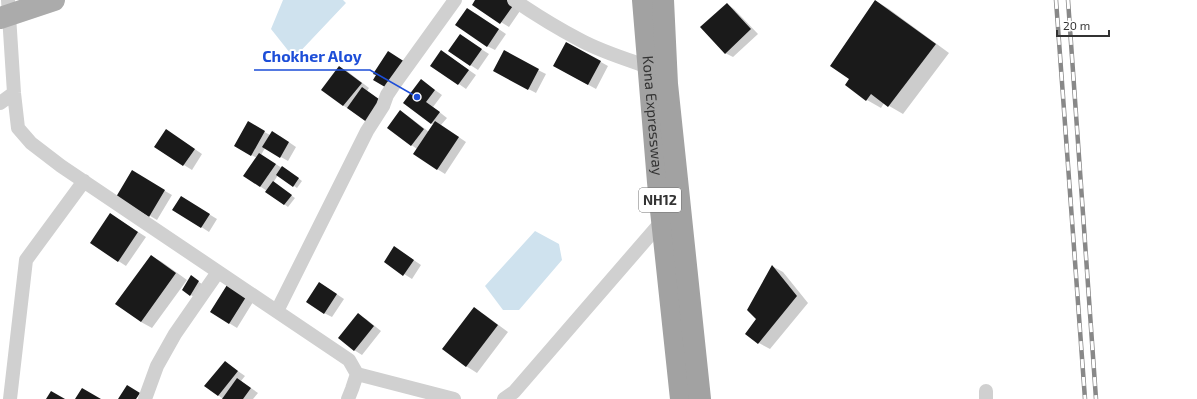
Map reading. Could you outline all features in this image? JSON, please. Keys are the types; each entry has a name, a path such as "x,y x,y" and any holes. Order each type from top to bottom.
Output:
{"highway":[{"name":"Kona Expressway","path":"643,0 681,399"},
{"name":"Kona Expressway","path":"663,0 668,84 700,399"}],"main road":[{"path":"6,11 54,0"}],"street":[{"path":"277,311 367,131 383,106 387,95 455,0"},
{"path":"514,0 540,18 581,41 616,56 649,67"},
{"path":"6,11 18,128 31,143 84,181 349,360 356,374 348,399"},
{"path":"0,103 14,93"},
{"path":"10,399 26,260 84,181"},
{"path":"512,397 663,220"},
{"path":"145,399 160,359 175,334 218,272"},
{"path":"356,374 454,399"}],"water":[{"path":"283,0 343,0 346,3 294,58 271,29"},
{"path":"535,231 559,244 562,260 519,310 503,310 485,286"}],"building":[{"path":"475,0 510,0 515,3 500,24 472,5"},
{"path":"875,0 936,44 888,107 871,94 866,101 845,85 849,79 830,66"},
{"path":"727,3 751,29 725,54 700,27"},
{"path":"467,8 499,29 487,47 455,25"},
{"path":"460,34 482,49 470,66 448,51"},
{"path":"566,42 601,61 588,85 553,66"},
{"path":"441,50 469,70 458,85 430,66"},
{"path":"504,50 539,69 528,90 493,71"},
{"path":"388,51 405,62 385,87 373,80 376,75 373,74"},
{"path":"339,66 362,83 343,106 321,90"},
{"path":"421,79 435,90 426,102 440,112 431,124 403,103"},
{"path":"362,87 383,102 368,123 347,108"},
{"path":"400,110 424,129 411,146 387,128"},
{"path":"248,121 265,131 251,156 234,146"},
{"path":"435,121 459,137 437,170 413,154"},
{"path":"166,129 195,149 183,166 154,147"},
{"path":"272,131 289,142 280,158 262,147"},
{"path":"259,153 276,164 260,187 243,176"},
{"path":"282,166 299,178 293,187 276,175"},
{"path":"132,170 165,190 149,217 116,197"},
{"path":"273,181 292,195 284,205 265,192"},
{"path":"181,196 210,214 201,228 172,210"},
{"path":"110,213 138,232 118,262 90,243"},
{"path":"394,246 414,260 403,276 384,262"},
{"path":"151,255 176,273 141,322 115,304"},
{"path":"772,265 797,296 758,344 745,334 756,319 747,310"},
{"path":"191,275 199,281 190,296 182,290"},
{"path":"319,282 337,294 324,314 306,302"},
{"path":"227,285 246,297 229,324 210,312"},
{"path":"474,307 498,325 466,367 442,349"},
{"path":"358,313 374,326 354,351 338,338"},
{"path":"225,361 238,371 218,396 204,386"},
{"path":"237,378 251,388 243,399 222,399"},
{"path":"127,385 140,393 136,399 118,399"},
{"path":"82,388 101,399 75,399"},
{"path":"51,391 65,399 46,399"}],"railway":[{"path":"1056,0 1085,399"},
{"path":"1068,0 1096,399"}],"place":[{"name":"Chokher Aloy","path":"417,97"}]}
